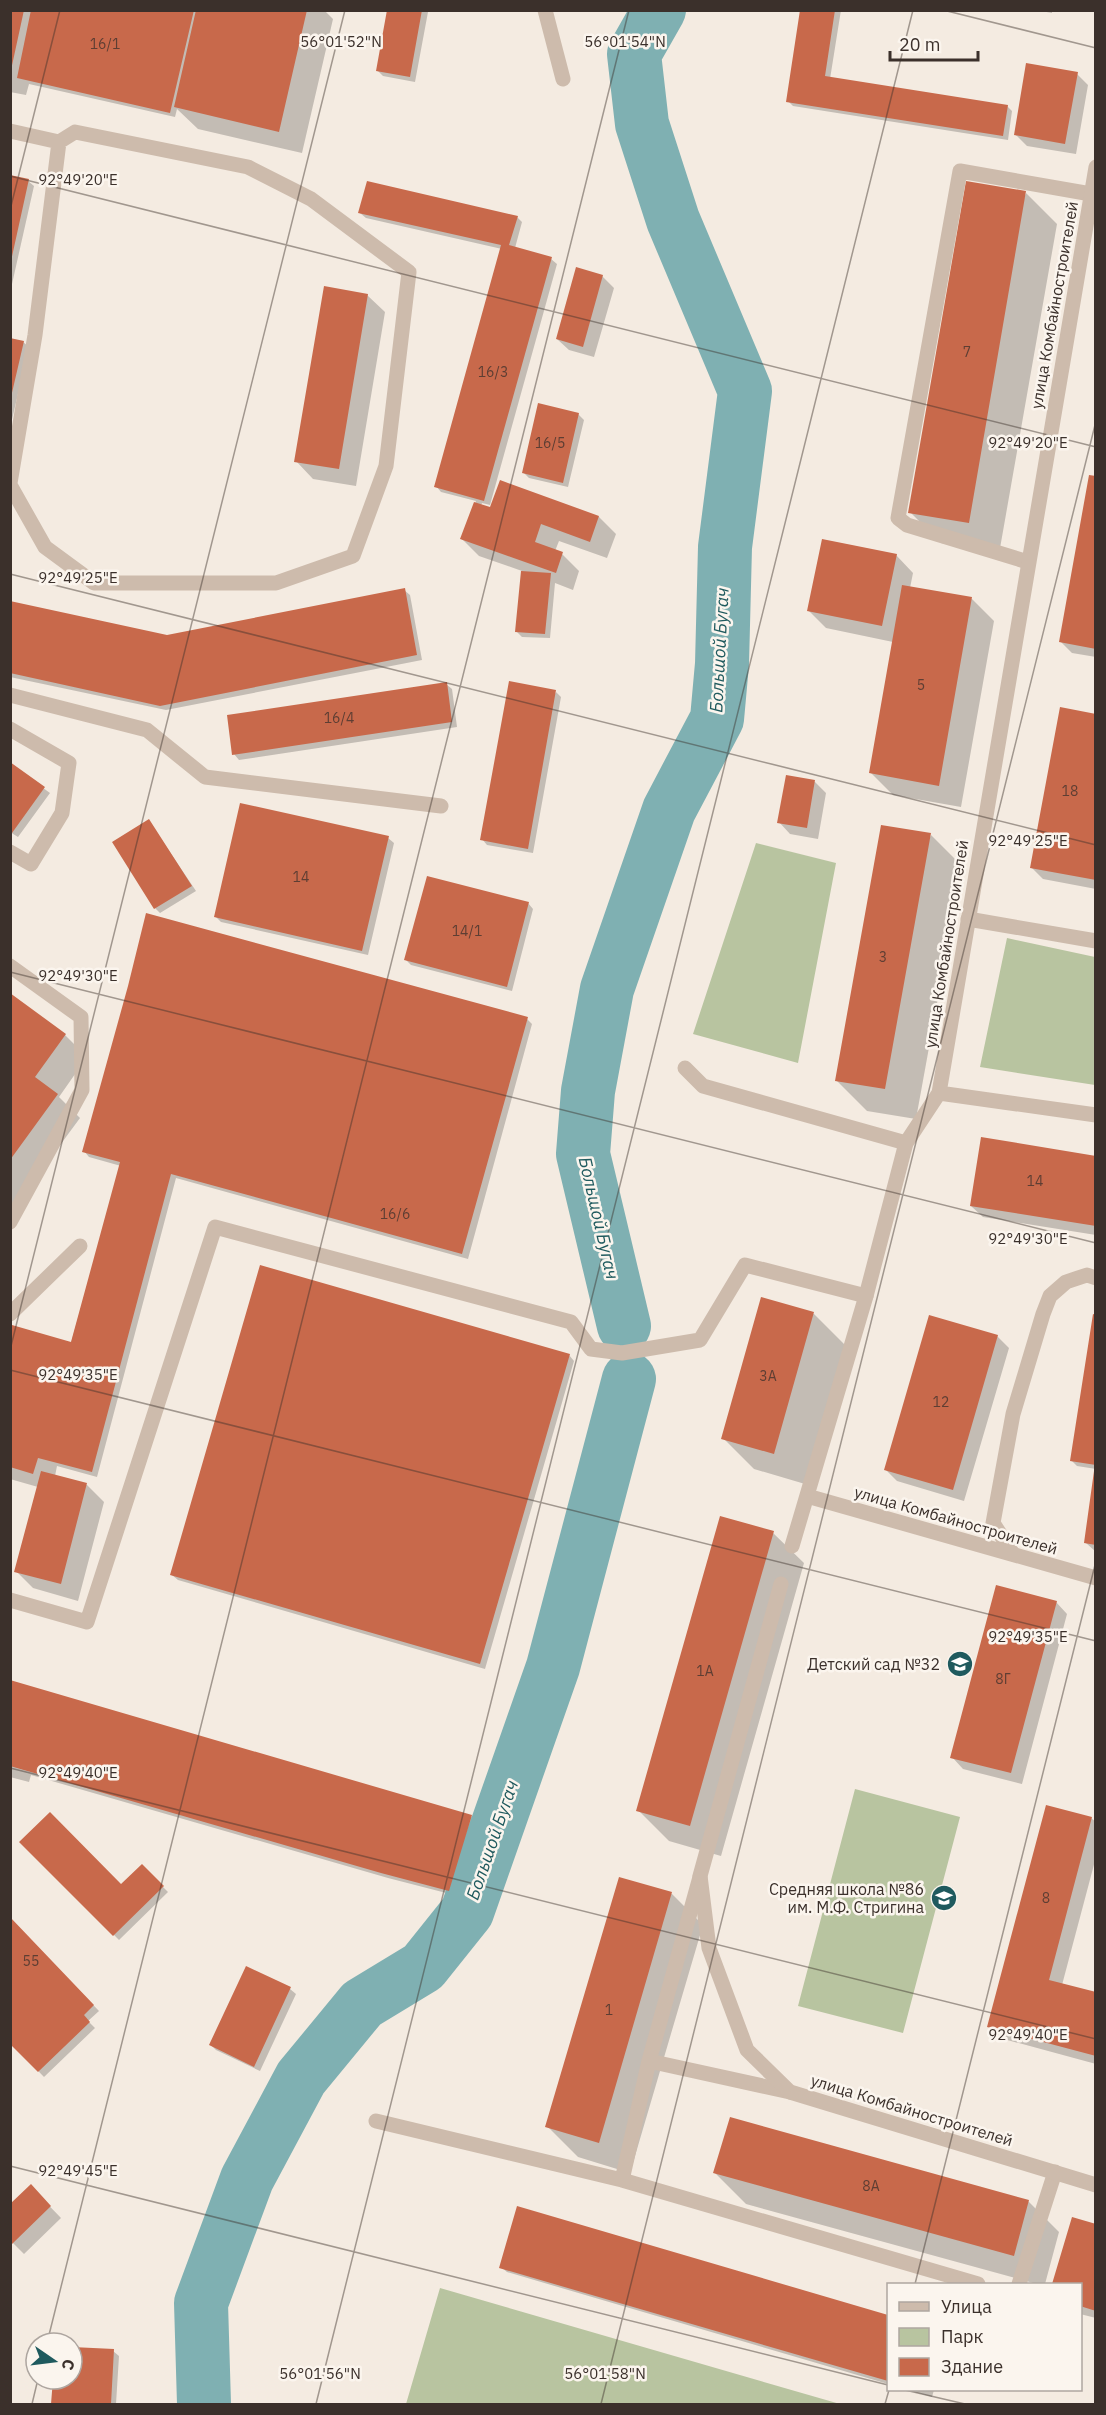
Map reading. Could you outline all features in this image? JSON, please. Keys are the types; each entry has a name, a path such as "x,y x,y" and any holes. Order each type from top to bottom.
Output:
{"street":[{"path":"545,10 562,79"},
{"path":"10,130 59,142 75,132 248,167 311,200 409,272 386,466 353,556 276,583 94,583 45,548 10,484 35,335 59,142"},
{"name":"улица Комбайностроителей","path":"792,1546 866,1296 906,1143 939,1093 1028,562 1092,213 1090,194 1095,167"},
{"path":"1028,562 907,525 898,518 960,171 1090,194"},
{"path":"10,695 147,730 205,777 441,806"},
{"path":"10,729 69,763 62,813 31,864 10,852"},
{"path":"968,919 1095,940"},
{"path":"10,966 81,1017 82,1090 10,1222"},
{"path":"685,1068 703,1086 906,1143"},
{"path":"939,1093 1095,1115"},
{"path":"10,1600 87,1622 215,1227 571,1322 591,1349 622,1353 700,1340 745,1265 866,1296"},
{"path":"10,1314 80,1246"},
{"path":"1013,1554 993,1523 1013,1414 1050,1296 1066,1282 1087,1275 1095,1278"},
{"name":"улица Комбайностроителей","path":"807,1496 1095,1578"},
{"name":"улица Комбайностроителей","path":"781,1584 700,1876 709,1948 747,2050 790,2092 1095,2185"},
{"path":"622,2180 649,2061 700,1876"},
{"path":"649,2061 790,2092"},
{"path":"376,2121 622,2180 975,2283"},
{"path":"1019,2283 1055,2172"}],"green space":[{"path":"756,843 836,863 798,1063 693,1034"},
{"path":"1007,938 1095,957 1095,1085 980,1067"},
{"path":"855,1789 960,1817 903,2033 798,2006"},
{"path":"440,2288 840,2404 406,2404"}],"building":[{"path":"10,10 24,10 11,70 10,70"},
{"path":"31,10 194,10 170,113 17,78"},
{"path":"196,10 307,10 279,132 174,107"},
{"path":"387,10 422,10 410,77 376,71"},
{"path":"800,10 835,10 825,76 1008,105 1003,136 786,102"},
{"path":"1026,63 1078,72 1065,144 1014,135"},
{"path":"10,175 29,179 11,261 10,260"},
{"path":"367,181 518,216 509,245 552,257 484,501 434,487 501,245 358,213"},
{"path":"966,181 1026,191 969,523 908,513"},
{"path":"576,267 603,275 583,347 556,339"},
{"path":"324,286 368,294 339,469 294,462"},
{"path":"10,338 24,341 11,397 10,397"},
{"path":"538,403 579,413 563,483 522,473"},
{"path":"1089,475 1096,476 1096,649 1059,642"},
{"path":"500,480 599,516 590,542 541,524 535,542 563,552 556,573 460,539 474,502 490,507"},
{"path":"822,539 897,554 882,626 807,611"},
{"path":"521,571 551,573 545,634 515,632"},
{"path":"902,585 972,597 939,786 869,773"},
{"path":"405,588 417,655 160,706 10,673 10,601 167,635"},
{"path":"509,681 556,690 528,849 480,840"},
{"path":"447,682 452,722 232,755 227,715"},
{"path":"1060,707 1096,714 1096,880 1030,868"},
{"path":"10,762 45,787 12,833 10,832"},
{"path":"786,775 815,780 807,828 777,823"},
{"path":"240,803 389,836 362,951 214,917"},
{"path":"149,819 192,886 154,909 112,842"},
{"path":"881,825 931,833 885,1089 835,1081"},
{"path":"427,876 529,902 507,987 404,960"},
{"path":"146,913 528,1017 462,1254 171,1174 92,1472 38,1458 33,1474 10,1467 10,1329 12,1325 71,1342 120,1162 82,1152"},
{"path":"10,993 66,1034 35,1077 58,1094 10,1160"},
{"path":"981,1137 1096,1156 1096,1226 970,1206"},
{"path":"260,1265 570,1354 480,1664 170,1575"},
{"path":"761,1297 814,1312 774,1454 721,1439"},
{"path":"1093,1314 1096,1315 1096,1465 1070,1461"},
{"path":"929,1315 998,1335 953,1490 884,1470"},
{"path":"41,1471 87,1483 61,1584 14,1572"},
{"path":"1094,1471 1096,1472 1096,1545 1084,1543"},
{"path":"720,1516 774,1531 690,1826 636,1811"},
{"path":"996,1585 1057,1601 1011,1773 950,1758"},
{"path":"10,1680 472,1815 449,1891 10,1766"},
{"path":"1046,1805 1092,1817 1049,1980 1096,1992 1096,2056 987,2027"},
{"path":"50,1812 121,1884 142,1864 164,1886 113,1936 19,1842"},
{"path":"619,1877 672,1892 599,2143 545,2127"},
{"path":"10,1917 94,2005 84,2015 90,2022 38,2072 10,2044"},
{"path":"246,1966 291,1987 254,2067 209,2045"},
{"path":"730,2117 1029,2200 1014,2256 713,2173"},
{"path":"31,2184 51,2206 12,2244 10,2204"},
{"path":"517,2206 887,2315 887,2381 499,2268"},
{"path":"1072,2217 1096,2224 1096,2311 1082,2307 1082,2283 1052,2283"},
{"path":"84,2348 114,2349 111,2404 51,2404 52,2391 84,2391"}],"waterway":[{"name":"Большой Бугач","path":"624,1326 583,1154 588,1091 607,989 669,810 717,719 722,664 725,547 745,391 673,220 642,124 634,54 659,10"},
{"name":"Большой Бугач","path":"204,2404 201,2303 247,2179 301,2078 362,2004 423,1967 467,1912 553,1667 629,1379"}],"place":[{"name":"Детский сад №32","path":"960,1664"},
{"name":"Средняя школа №86 им. М.Ф. Стригина","path":"944,1898"}]}
